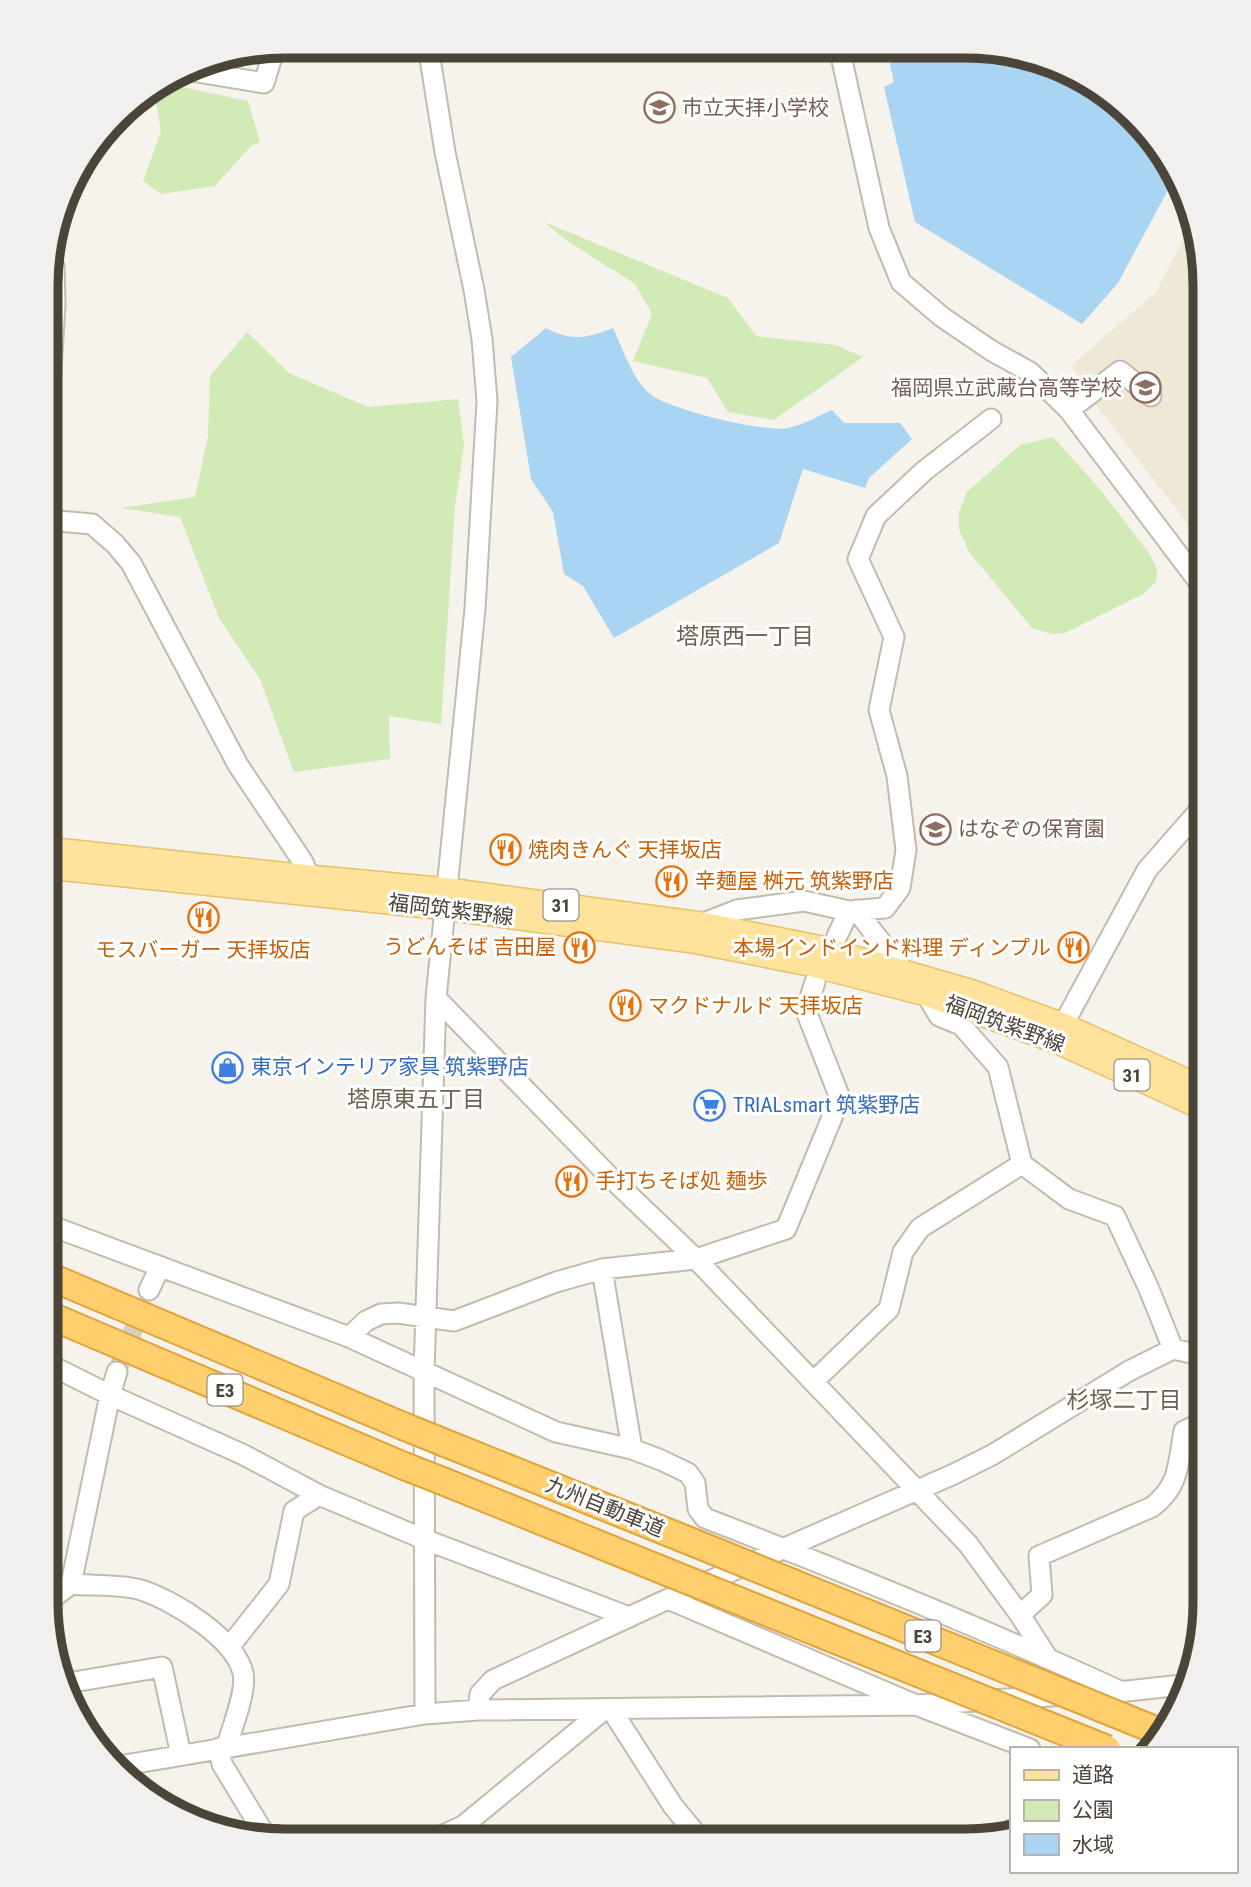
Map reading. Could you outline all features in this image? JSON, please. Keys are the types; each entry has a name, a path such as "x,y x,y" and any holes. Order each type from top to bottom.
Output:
{"highway":[{"name":"九州自動車道","path":"58,1280 445,1443 1154,1729"},
{"name":"九州自動車道","path":"58,1319 445,1482 1102,1747"}],"main road":[{"name":"福岡筑紫野線","path":"58,850 309,877 693,941 809,964 926,994 1060,1034 1193,1084"},
{"name":"福岡筑紫野線","path":"58,868 447,899 701,924 817,947 973,992 1193,1103"}],"street":[{"path":"425,1714 424,1371 436,998 475,609 487,401 482,339 474,290 445,152 430,58"},
{"path":"841,58 879,228 901,282 942,317 992,351 1030,372 1069,411 1193,574"},
{"path":"203,73 264,83 271,59"},
{"path":"1069,411 1121,371 1151,396"},
{"path":"701,924 737,909 804,901 852,910 885,908 891,902 902,879 906,849 897,776 879,710 894,638 858,559 876,516 924,471 991,419"},
{"path":"58,521 92,524 115,544 131,563 238,765 303,862 309,877"},
{"path":"1060,1034 1147,870 1193,818"},
{"path":"837,936 852,910"},
{"path":"852,910 903,970"},
{"path":"349,1337 366,1321 381,1314 398,1313 454,1321 556,1282 602,1269 696,1259 786,1228 840,1098 806,1011 815,982"},
{"path":"926,994 939,1016 961,1025 998,1067 1022,1164 1069,1199 1115,1216 1173,1349"},
{"path":"436,998 609,1176 696,1259 968,1544 1020,1615 1046,1657"},
{"path":"814,1381 889,1309 903,1252 920,1228 1022,1164"},
{"path":"58,1229 349,1337 556,1432 632,1449 688,1473 695,1483 700,1514 705,1518 1046,1657 1122,1692"},
{"path":"149,1290 160,1267"},
{"path":"602,1269 632,1449"},
{"path":"478,1710 480,1694 493,1680 992,1455 1129,1371 1173,1349 1193,1353"},
{"path":"58,1369 244,1455 320,1494 426,1540 629,1617"},
{"path":"58,1594 71,1584 117,1372"},
{"path":"1020,1615 1042,1595 1039,1556 1152,1507 1165,1497 1175,1479 1185,1431 1193,1427"},
{"path":"230,1646 279,1584 294,1511 320,1494"},
{"path":"71,1584 138,1589 191,1615 230,1646 242,1671 244,1683 223,1747 222,1764 260,1827"},
{"path":"668,1599 916,1705 1025,1747"},
{"path":"73,1682 163,1667 181,1755"},
{"path":"126,1765 425,1714 478,1710 916,1705 1122,1692 1177,1686"},
{"path":"456,1829 608,1709"},
{"path":"608,1709 673,1806 692,1829"}],"shaded area":[{"name":"福岡県立武蔵台高等学校","path":"1187,233 1193,285 1193,530 1099,409 1071,366 1156,292"}],"green space":[{"path":"176,86 248,101 260,142 251,146 215,186 161,194 143,181 161,132 156,99"},
{"path":"544,222 728,298 756,336 835,345 863,357 774,420 728,412 707,378 633,361 652,314 635,284 566,240"},
{"path":"247,332 289,373 368,407 458,399 464,445 455,506 441,724 389,716 390,759 294,772 260,679 219,618 180,517 120,508 195,497 208,436 210,376"},
{"path":"1053,437 1099,488 1149,553 1157,569 1156,582 1143,594 1065,633 1052,634 1032,628 969,552 959,529 959,512 967,492 1020,445"}],"water":[{"path":"889,58 966,58 1025,65 1080,88 1127,124 1146,147 1170,186 1118,283 1082,324 915,222 884,87 894,82"},
{"path":"546,328 564,335 580,337 613,328 633,372 643,387 659,399 694,412 776,429 799,425 832,410 844,423 900,423 912,439 869,478 865,488 803,469 779,543 614,638 583,586 564,574 553,512 531,479 511,357"}],"tunnel":[{"path":"117,1372 149,1290"}],"place":[{"name":"市立天拝小学校","path":"659,108"},
{"name":"福岡県立武蔵台高等学校","path":"1145,388"},
{"name":"はなぞの保育園","path":"935,829"},
{"name":"焼肉きんぐ 天拝坂店","path":"505,850"},
{"name":"辛麺屋 桝元 筑紫野店","path":"672,881"},
{"name":"モスバーガー 天拝坂店","path":"203,918"},
{"name":"うどんそば 吉田屋","path":"579,947"},
{"name":"本場インドインド料理 ディンプル","path":"1074,948"},
{"name":"マクドナルド 天拝坂店","path":"625,1006"},
{"name":"東京インテリア家具 筑紫野店","path":"228,1067"},
{"name":"TRIALsmart 筑紫野店","path":"710,1105"},
{"name":"手打ちそば処 麺歩","path":"572,1181"}],"district":[{"name":"塔原西一丁目","path":"745,636"},
{"name":"塔原東五丁目","path":"416,1099"},
{"name":"杉塚二丁目","path":"1124,1400"}]}
